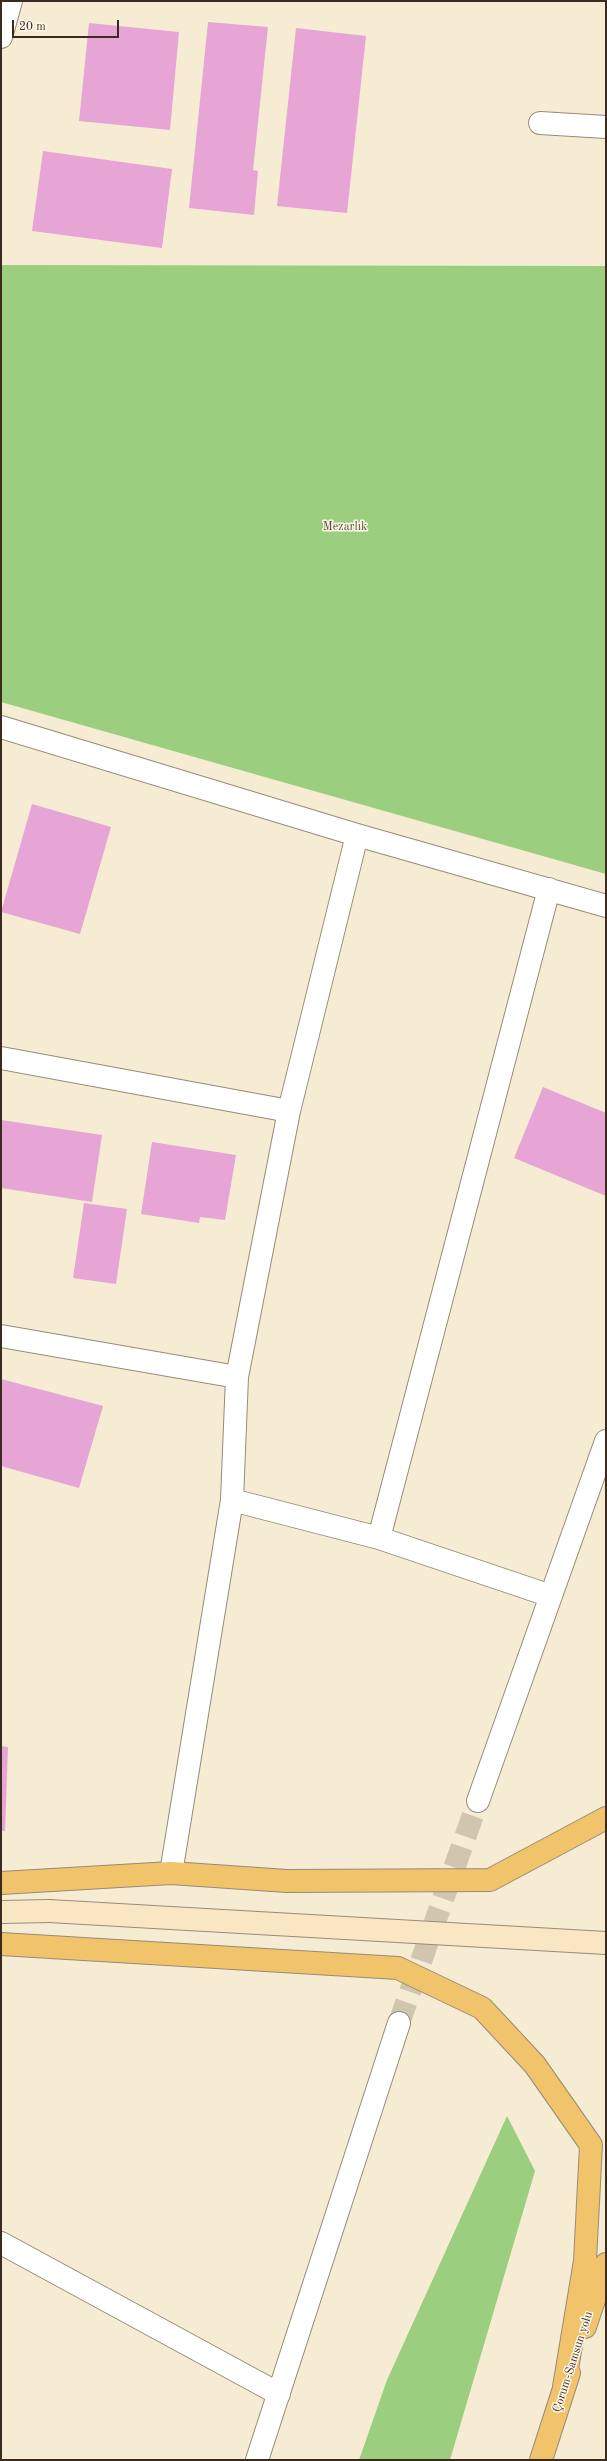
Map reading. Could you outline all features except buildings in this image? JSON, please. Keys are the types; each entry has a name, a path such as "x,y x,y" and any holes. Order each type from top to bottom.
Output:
{"highway":[{"path":"1,1883 171,1872 287,1881 490,1880 606,1818"},
{"path":"1,1944 398,1968 482,2008 535,2065 591,2145 585,2261 564,2387"},
{"name":"Çorum-Samsun yolu","path":"541,2460 606,2264"}],"main road":[{"path":"1,1912 49,1911 606,1943"}],"street":[{"path":"1,37 11,1"},
{"path":"540,123 606,127"},
{"path":"1,727 357,834 549,888 606,906"},
{"path":"171,1872 232,1500 237,1378 289,1111 357,834"},
{"path":"379,1538 549,888"},
{"path":"1,1058 289,1111"},
{"path":"1,1336 237,1378"},
{"path":"478,1801 606,1441"},
{"path":"232,1500 379,1538 551,1596"},
{"path":"257,2460 399,2023"},
{"path":"1,2243 279,2394"}],"green space":[{"name":"Mezarlık","path":"1,265 606,266 606,874 1,702"},
{"path":"507,2116 535,2171 450,2460 359,2460 387,2380"}],"tunnel":[{"path":"399,2023 478,1801"}]}
